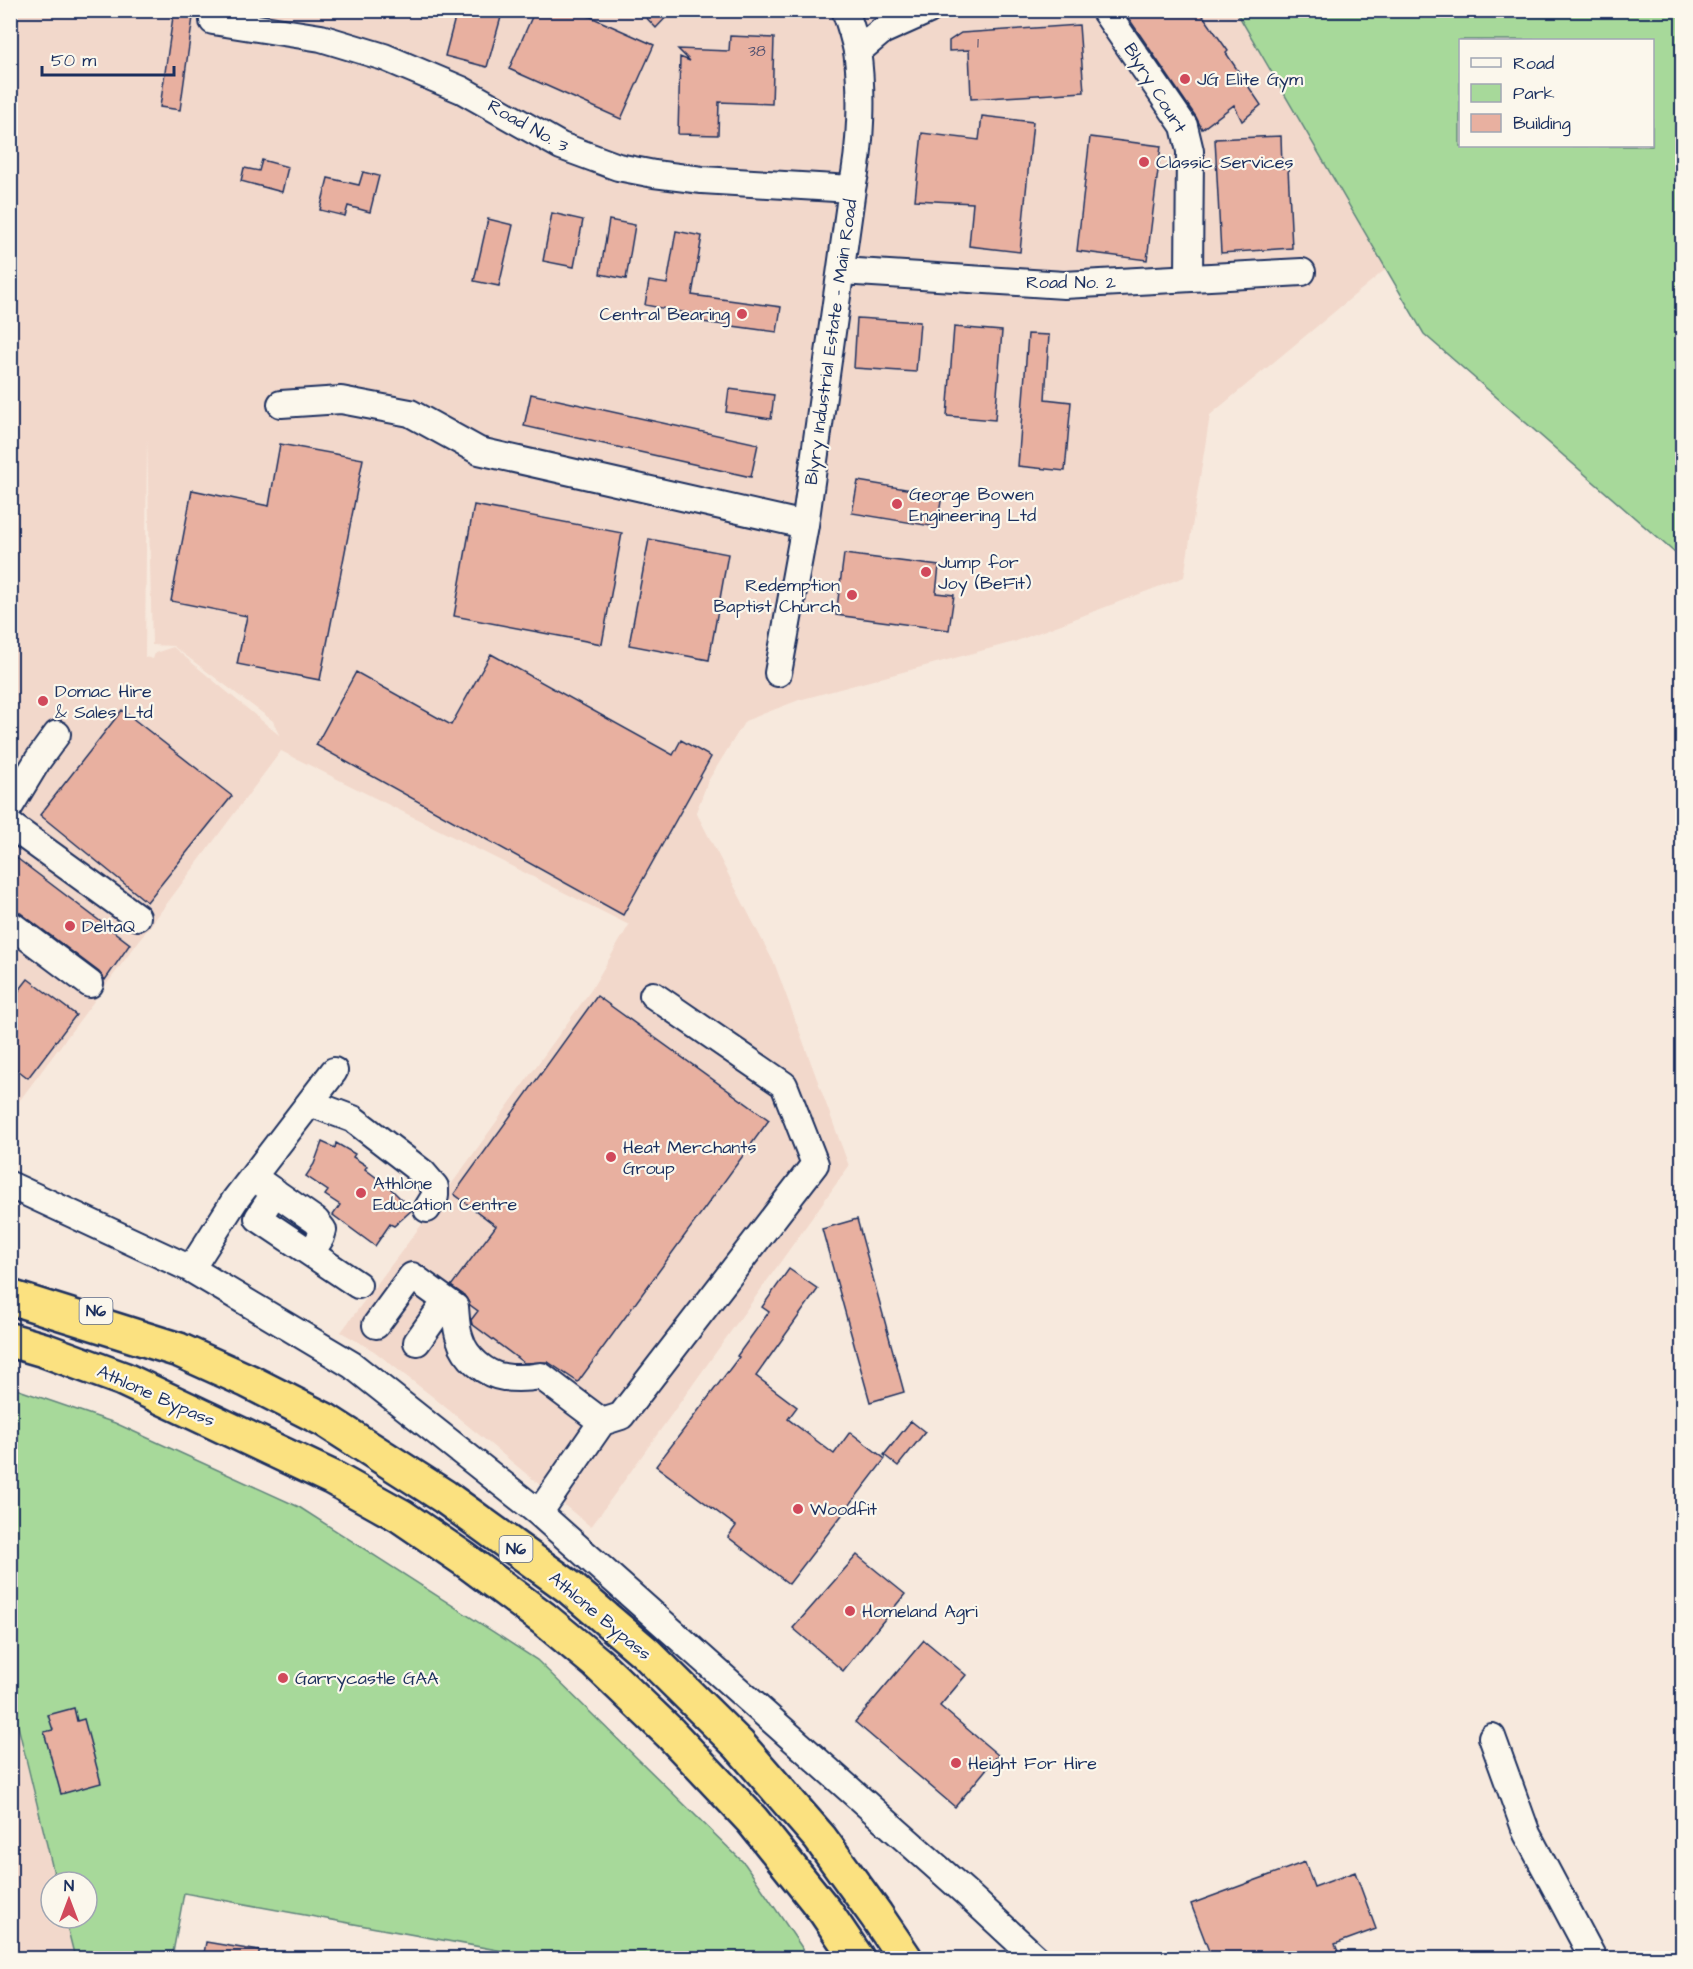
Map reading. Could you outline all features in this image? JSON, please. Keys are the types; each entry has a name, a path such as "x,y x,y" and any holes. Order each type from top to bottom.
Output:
{"highway":[{"name":"N6","path":"10,1279 91,1309 179,1350"},
{"name":"Athlone Bypass","path":"10,1297 179,1350 248,1381 325,1420 445,1497 569,1587 646,1653 739,1745 820,1838 905,1959"},
{"name":"Athlone Bypass","path":"10,1340 123,1379 331,1477 401,1516 464,1559 597,1663 670,1733 752,1820 825,1911 857,1959"},
{"name":"N6","path":"10,1358 196,1414"}],"street":[{"name":"Blyry Industrial Estate - Main Road","path":"778,673 805,525 858,152 860,89 857,52 845,10"},
{"path":"857,52 882,31 929,10"},
{"name":"Blyry Court","path":"1104,10 1184,126 1191,151 1189,278"},
{"name":"Road No. 3","path":"213,21 321,38 384,57 462,90 561,146 618,167 702,180 852,189"},
{"name":"Road No. 2","path":"841,271 1064,285 1302,272"},
{"path":"281,404 341,400 410,413 478,451 805,525"},
{"path":"10,806 57,734"},
{"path":"10,825 137,917"},
{"path":"10,924 90,984"},
{"path":"540,1513 602,1422 621,1416 816,1164 784,1085 653,995"},
{"path":"191,1269 235,1200 334,1071"},
{"path":"310,1103 353,1119 423,1173 435,1187 435,1196 428,1209"},
{"path":"253,1177 316,1221 323,1230 311,1254 358,1285"},
{"path":"10,1185 191,1269 352,1365 540,1513 947,1876 1036,1959"},
{"path":"376,1325 412,1276 455,1307 460,1339 468,1355 480,1366 501,1377 541,1376 602,1422"},
{"path":"417,1342 446,1301"},
{"path":"1492,1737 1527,1834 1593,1959"}],"shaded area":[{"path":"10,11 1236,11 1386,269 1210,415 1184,577 1014,642 799,700 745,721 708,781 696,812 775,965 849,1166 591,1527 433,1397 374,1351 341,1332 443,1196 591,990 629,925 281,751 11,1112","holes":["147,440 152,645 173,646 273,721 279,735 173,647 155,653 153,659 145,657"]},
{"path":"10,1697 53,1870 39,1870 39,1930 68,1930 75,1958 11,1958"}],"green space":[{"path":"1236,11 1682,11 1682,559 1424,334"},
{"name":"Garrycastle GAA","path":"10,1387 115,1423 299,1507 537,1660 745,1864 809,1958 541,1958 184,1893 172,1958 75,1958 68,1930 99,1930 99,1870 53,1870 11,1697"}],"building":[{"path":"174,10 194,10 180,110 160,107"},
{"path":"457,10 503,10 487,67 445,56"},
{"path":"535,10 575,10 654,45 621,119 509,69"},
{"path":"639,10 673,10 656,28"},
{"path":"1123,10 1199,10 1228,51 1226,53 1261,105 1242,121 1234,105 1202,129"},
{"path":"1079,25 1084,92 971,99 969,50 949,51 949,41 961,33"},
{"path":"730,36 774,38 772,104 719,102 718,135 678,134 680,57 690,61 678,49 729,51"},
{"path":"982,116 1033,122 1020,252 969,246 973,203 915,200 922,133 979,140"},
{"path":"1281,136 1282,168 1288,168 1292,248 1221,253 1215,139"},
{"path":"1090,137 1161,146 1147,260 1077,251"},
{"path":"262,160 288,167 282,192 241,181 244,168 259,171"},
{"path":"363,172 379,176 370,212 348,206 345,216 320,210 328,178 359,185"},
{"path":"552,213 583,220 574,267 543,261"},
{"path":"488,219 513,225 499,286 474,281"},
{"path":"609,220 635,225 626,279 600,274"},
{"path":"676,231 702,236 692,295 781,307 777,332 703,322 704,316 645,305 649,281 667,284"},
{"path":"857,318 920,322 916,372 854,368"},
{"path":"954,327 1002,331 995,420 947,416"},
{"path":"1028,334 1049,335 1045,399 1071,402 1065,471 1018,466"},
{"path":"729,389 774,395 771,419 726,412"},
{"path":"531,394 758,444 751,477 524,426"},
{"path":"280,444 363,459 320,680 237,664 247,616 171,601 192,490 269,506"},
{"name":"George Bowen Engineering Ltd","path":"858,481 942,495 937,527 852,513"},
{"path":"474,505 622,533 602,644 454,616"},
{"path":"649,539 728,554 709,660 629,645"},
{"path":"844,554 939,566 936,593 954,595 949,630 836,615"},
{"path":"491,654 673,755 681,740 711,757 623,915 316,745 356,672 451,725"},
{"path":"122,710 232,796 147,902 40,815"},
{"name":"DeltaQ","path":"10,853 130,944 105,980 99,972 19,912 10,908"},
{"path":"28,979 76,1015 28,1078 10,1064 10,1002"},
{"name":"Heat Merchants Group","path":"597,996 769,1120 578,1382 548,1362 524,1363 472,1324 471,1320 478,1311 470,1305 464,1295 451,1286 496,1226 454,1194"},
{"name":"Athlone Education Centre","path":"322,1142 335,1148 336,1143 355,1154 353,1157 367,1166 365,1169 389,1187 412,1210 394,1226 390,1224 375,1246 333,1215 340,1205 325,1195 328,1191 306,1176 314,1164"},
{"path":"857,1219 904,1392 870,1402 822,1229"},
{"path":"789,1269 818,1289 756,1376 797,1407 788,1419 834,1454 850,1432 885,1459 789,1584 728,1537 736,1526 656,1466 739,1357 737,1356 769,1312 762,1307"},
{"path":"911,1421 925,1432 898,1466 884,1455"},
{"name":"Homeland Agri","path":"857,1555 905,1594 843,1671 793,1628"},
{"path":"924,1640 966,1675 940,1706 998,1755 955,1807 855,1722"},
{"path":"74,1708 77,1721 84,1719 101,1783 61,1794 44,1732 53,1730 48,1715"},
{"path":"1305,1862 1314,1887 1355,1872 1376,1929 1335,1944 1341,1959 1212,1959 1191,1904"},
{"path":"206,1942 259,1951 259,1959 203,1959"}],"place":[{"name":"JG Elite Gym","path":"1185,79"},
{"name":"Classic Services","path":"1144,162"},
{"name":"Central Bearing","path":"742,314"},
{"name":"George Bowen Engineering Ltd","path":"897,504"},
{"name":"Jump for Joy (BeFit)","path":"926,572"},
{"name":"Redemption Baptist Church","path":"852,595"},
{"name":"Domac Hire & Sales Ltd","path":"43,701"},
{"name":"DeltaQ","path":"70,926"},
{"name":"Heat Merchants Group","path":"611,1157"},
{"name":"Athlone Education Centre","path":"361,1193"},
{"name":"Woodfit","path":"798,1509"},
{"name":"Homeland Agri","path":"850,1611"},
{"name":"Garrycastle GAA","path":"283,1678"},
{"name":"Height For Hire","path":"956,1763"}]}
